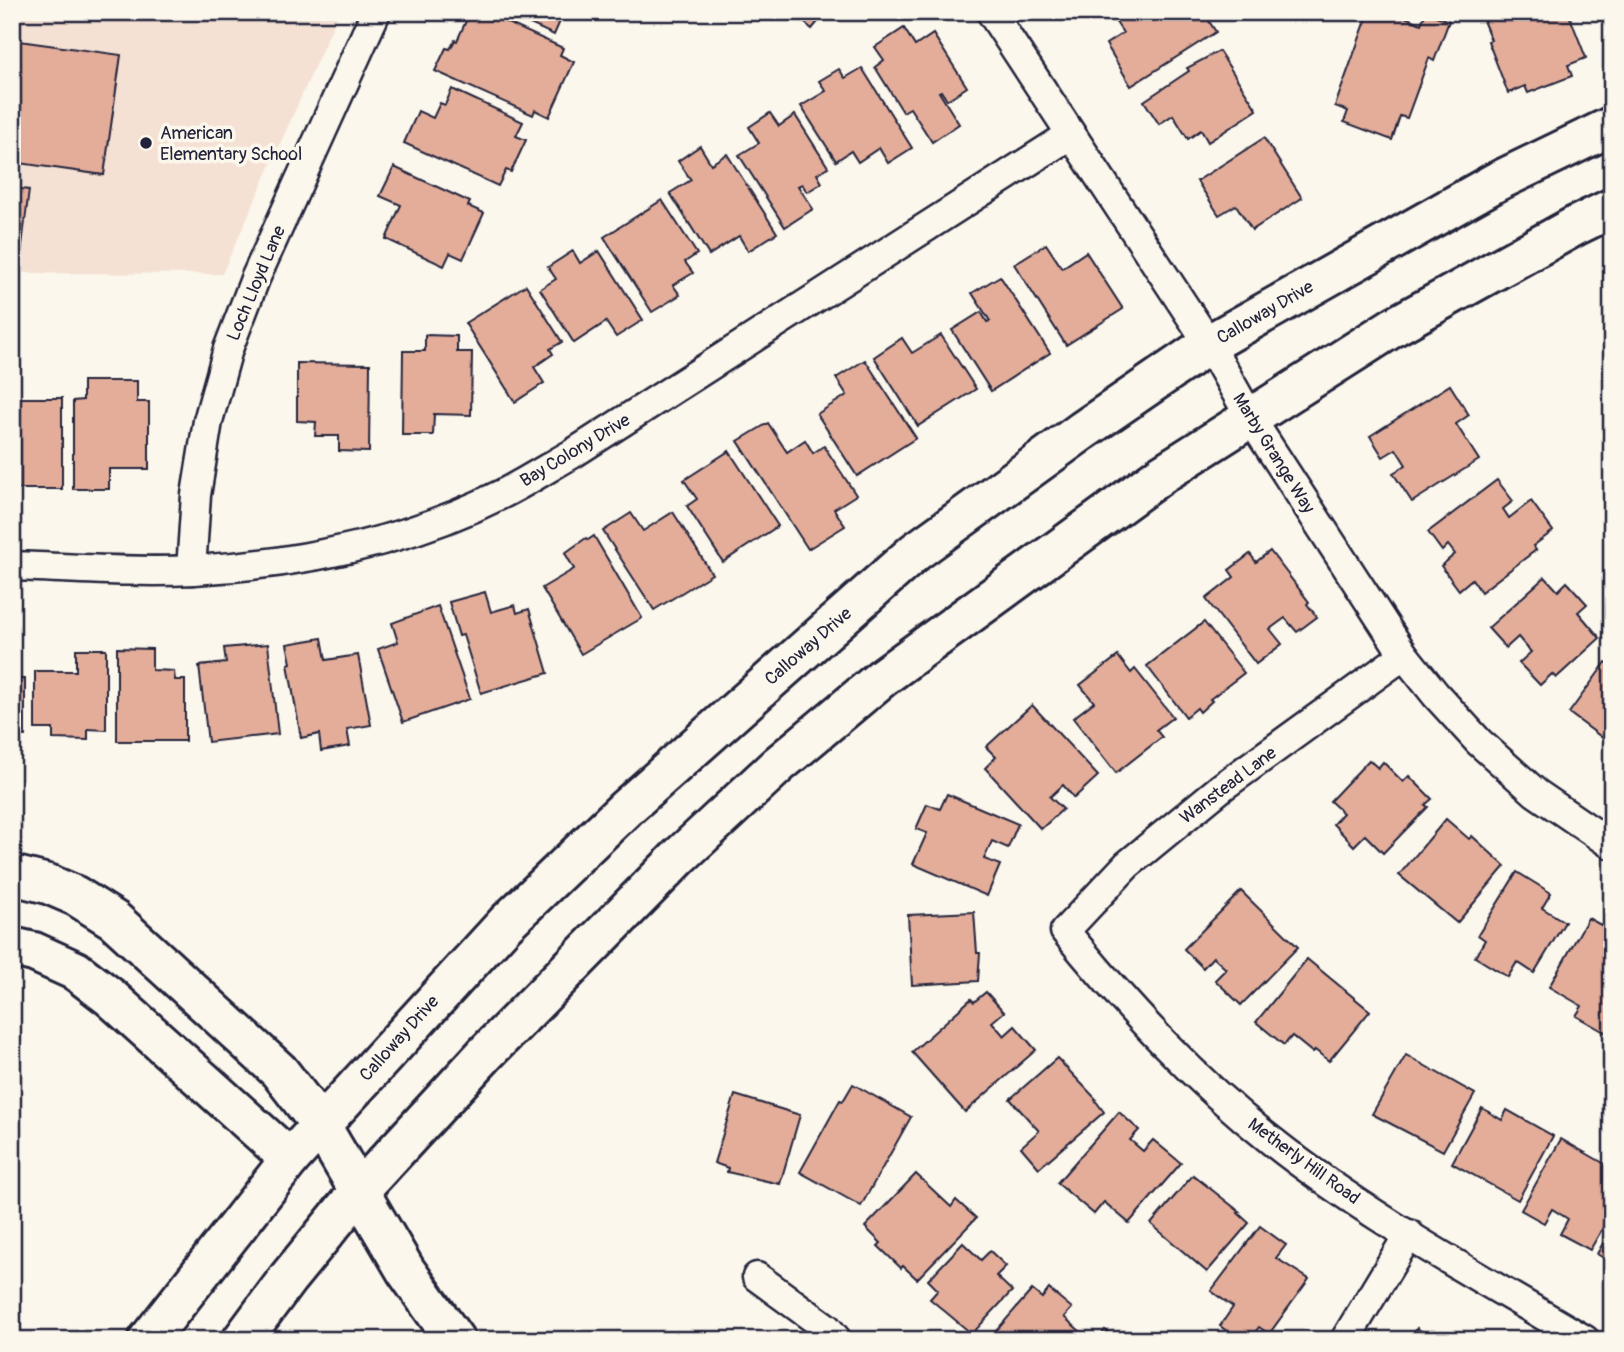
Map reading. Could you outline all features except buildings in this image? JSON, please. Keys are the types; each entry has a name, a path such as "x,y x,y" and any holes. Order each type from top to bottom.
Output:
{"main road":[{"name":"Calloway Drive","path":"149,1339 320,1124 506,923 625,808 915,552 1209,344 1496,183 1612,126"},
{"path":"242,1340 288,1278 360,1190 486,1053 680,856 779,764 883,677 1161,474 1395,326 1612,208"},
{"path":"12,875 48,884 76,896 114,920 279,1071 320,1124 406,1271 454,1340"},
{"path":"12,947 34,952 76,971 110,998 290,1159"}],"street":[{"name":"Loch Lloyd Lane","path":"191,570 196,495 208,421 228,349 255,279 376,12"},
{"name":"Marby Grange Way","path":"991,12 1209,344 1251,419 1404,654 1436,695 1479,741 1536,793 1612,845"},
{"name":"Bay Colony Drive","path":"12,566 191,570 271,564 350,549 427,526 502,494 572,454 1070,135"},
{"name":"Wanstead Lane","path":"1065,931 1126,865 1222,788 1404,654"},
{"name":"Metherly Hill Road","path":"1065,931 1154,1034 1216,1094 1282,1149 1332,1185 1409,1234 1586,1340"},
{"path":"1345,1340 1409,1234"},
{"path":"757,1277 827,1328 837,1340"}],"shaded area":[{"name":"American Elementary School","path":"12,12 339,12 222,274 12,273"}],"place":[{"name":"American Elementary School","path":"146,143"}]}
